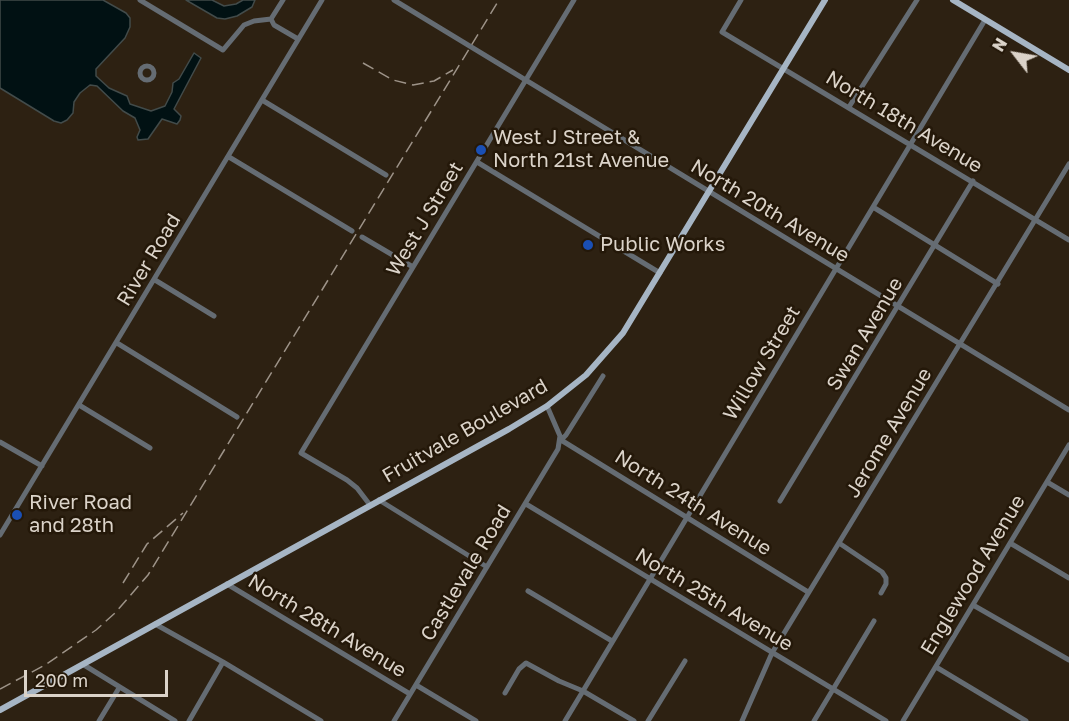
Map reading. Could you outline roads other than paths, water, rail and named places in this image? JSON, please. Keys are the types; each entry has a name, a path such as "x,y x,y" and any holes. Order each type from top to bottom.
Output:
{"main road":[{"name":"Fruitvale Boulevard","path":"0,710 547,406 586,375 623,333 825,0"},
{"path":"953,0 1069,70"}],"street":[{"path":"140,0 223,50 244,25 254,21 271,20"},
{"path":"271,20 283,0"},
{"name":"River Road","path":"0,535 322,0"},
{"name":"North 20th Avenue","path":"394,0 1069,410"},
{"name":"West J Street","path":"370,505 357,488 347,480 301,453 574,0"},
{"name":"North 18th Avenue","path":"741,0 722,32 1069,240"},
{"path":"849,107 917,0"},
{"path":"271,20 274,25 298,39"},
{"name":"Willow Street","path":"565,721 986,20"},
{"path":"262,100 386,175"},
{"path":"229,157 352,231"},
{"path":"477,162 660,273"},
{"name":"Jerome Avenue","path":"742,721 772,653 1069,164"},
{"name":"Swan Avenue","path":"780,501 936,246 973,181"},
{"path":"873,207 998,284"},
{"path":"362,237 413,267"},
{"path":"154,280 214,316"},
{"path":"117,343 237,417"},
{"name":"Castlevale Road","path":"394,721 526,504 561,440 603,376"},
{"path":"79,405 150,448"},
{"path":"547,406 561,440"},
{"name":"North 24th Avenue","path":"561,440 808,592"},
{"path":"0,442 42,466"},
{"name":"Englewood Avenue","path":"903,721 1069,446"},
{"path":"1047,482 1069,495"},
{"path":"379,500 487,567"},
{"name":"North 25th Avenue","path":"526,504 886,721"},
{"path":"839,543 882,572 886,578 886,584 881,593"},
{"path":"1010,543 1069,578"},
{"name":"North 28th Avenue","path":"227,584 410,694"},
{"path":"528,591 612,641"},
{"path":"973,605 1069,660"},
{"path":"814,721 874,621"},
{"path":"155,624 224,662 321,721"},
{"path":"648,721 685,661"},
{"path":"189,721 224,662"},
{"path":"505,693 519,669 526,663 583,691 634,721"},
{"path":"84,665 175,721"},
{"path":"936,667 1026,721"},
{"name":"North 28th Avenue","path":"416,685 476,721"},
{"path":"99,721 119,688"}],"railway":[{"path":"0,689 45,665 96,630 115,613 148,575 499,0"},
{"path":"363,63 393,80 413,85 434,81 453,70"},
{"path":"123,583 147,544 183,513"}],"place":[{"name":"West J Street & North 21st Avenue","path":"481,150"},
{"name":"Public Works","path":"588,245"},
{"name":"River Road and 28th","path":"17,515"}]}
